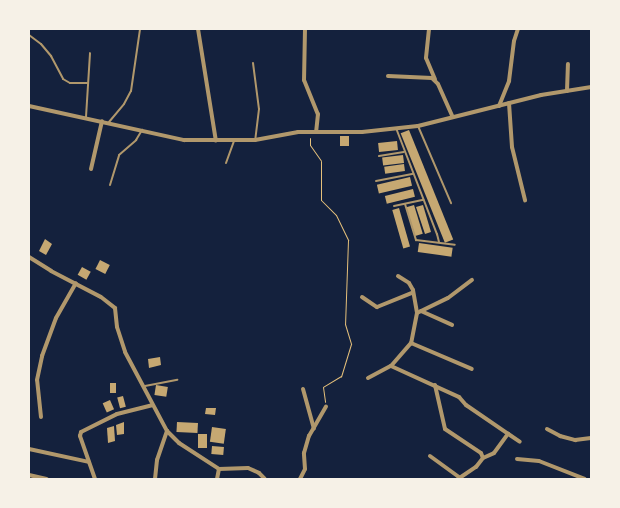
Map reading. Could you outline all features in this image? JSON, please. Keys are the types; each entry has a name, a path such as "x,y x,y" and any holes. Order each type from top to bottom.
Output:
{"street":[{"path":"205,29 198,30 216,141"},
{"path":"305,29 304,80 318,114 316,132"},
{"path":"429,29 426,58 452,116"},
{"path":"499,106 509,81 518,29"},
{"path":"567,91 568,64"},
{"path":"388,76 432,78 435,80"},
{"path":"29,106 109,122 184,140 234,141 255,140 298,132 362,132 418,126 541,94 591,87"},
{"path":"509,103 512,147 525,200"},
{"path":"91,170 102,121"},
{"path":"29,257 51,271 101,297 115,308 117,327 125,352 167,431 192,454 220,469 254,470 265,479"},
{"path":"368,378 391,366 412,343 419,312 412,293 412,286 398,276"},
{"path":"419,312 448,298 472,280"},
{"path":"41,417 37,380 42,356 56,318 76,283"},
{"path":"362,297 377,307 412,293"},
{"path":"419,312 452,325"},
{"path":"412,343 472,369"},
{"path":"391,366 459,397 466,405 520,442"},
{"path":"435,386 446,429 481,454 483,458"},
{"path":"303,389 314,429"},
{"path":"96,479 80,436 84,429 117,414 152,405"},
{"path":"300,479 305,469 306,445 326,407"},
{"path":"546,429 560,436 575,440 591,438"},
{"path":"155,479 157,460 167,431"},
{"path":"430,456 459,478 480,463 483,458 494,453 508,434"},
{"path":"29,449 89,462"},
{"path":"517,460 539,461 585,479"},
{"path":"217,479 220,469"},
{"path":"29,475 47,479"}],"lane":[{"path":"109,122 124,104 131,91 140,29"},
{"path":"29,35 41,44 51,56 64,79 70,83 88,83"},
{"path":"86,117 90,53"},
{"path":"253,63 259,109 255,140"},
{"path":"418,126 451,203"},
{"path":"396,128 439,242"},
{"path":"110,184 119,155 136,140 142,130"},
{"path":"226,163 234,141"},
{"path":"379,156 404,152"},
{"path":"376,181 413,174"},
{"path":"394,206 423,200"},
{"path":"405,204 416,240 455,245"},
{"path":"142,387 177,380"}],"path":[{"path":"310,132 310,145 320,161 321,200 336,215 348,240 345,324 351,344 341,376 323,387 326,407"}],"building":[{"path":"409,130 453,239 445,243 401,133"},
{"path":"340,136 349,136 349,146 340,146"},
{"path":"397,141 398,150 379,152 378,143"},
{"path":"403,155 404,163 383,165 382,158"},
{"path":"404,164 405,171 385,174 384,167"},
{"path":"410,177 412,186 379,193 377,185"},
{"path":"413,189 415,197 387,204 385,196"},
{"path":"414,205 423,234 415,236 406,207"},
{"path":"423,205 431,232 425,234 416,207"},
{"path":"399,208 410,246 403,248 392,210"},
{"path":"45,239 52,244 46,255 39,251"},
{"path":"419,243 453,248 451,257 418,252"},
{"path":"100,260 110,265 105,274 95,269"},
{"path":"82,267 91,272 86,280 78,275"},
{"path":"160,357 161,365 149,368 148,359"},
{"path":"110,383 116,383 116,393 110,393"},
{"path":"156,385 168,387 166,397 154,395"},
{"path":"123,396 126,407 120,408 117,398"},
{"path":"110,400 114,409 107,412 103,403"},
{"path":"206,408 216,408 215,415 205,414"},
{"path":"124,422 124,434 117,435 116,425"},
{"path":"177,422 198,423 197,433 176,432"},
{"path":"114,426 115,441 108,443 107,428"},
{"path":"212,427 226,429 224,444 210,442"},
{"path":"198,434 207,434 207,448 198,448"},
{"path":"212,446 224,447 223,455 211,454"}]}
